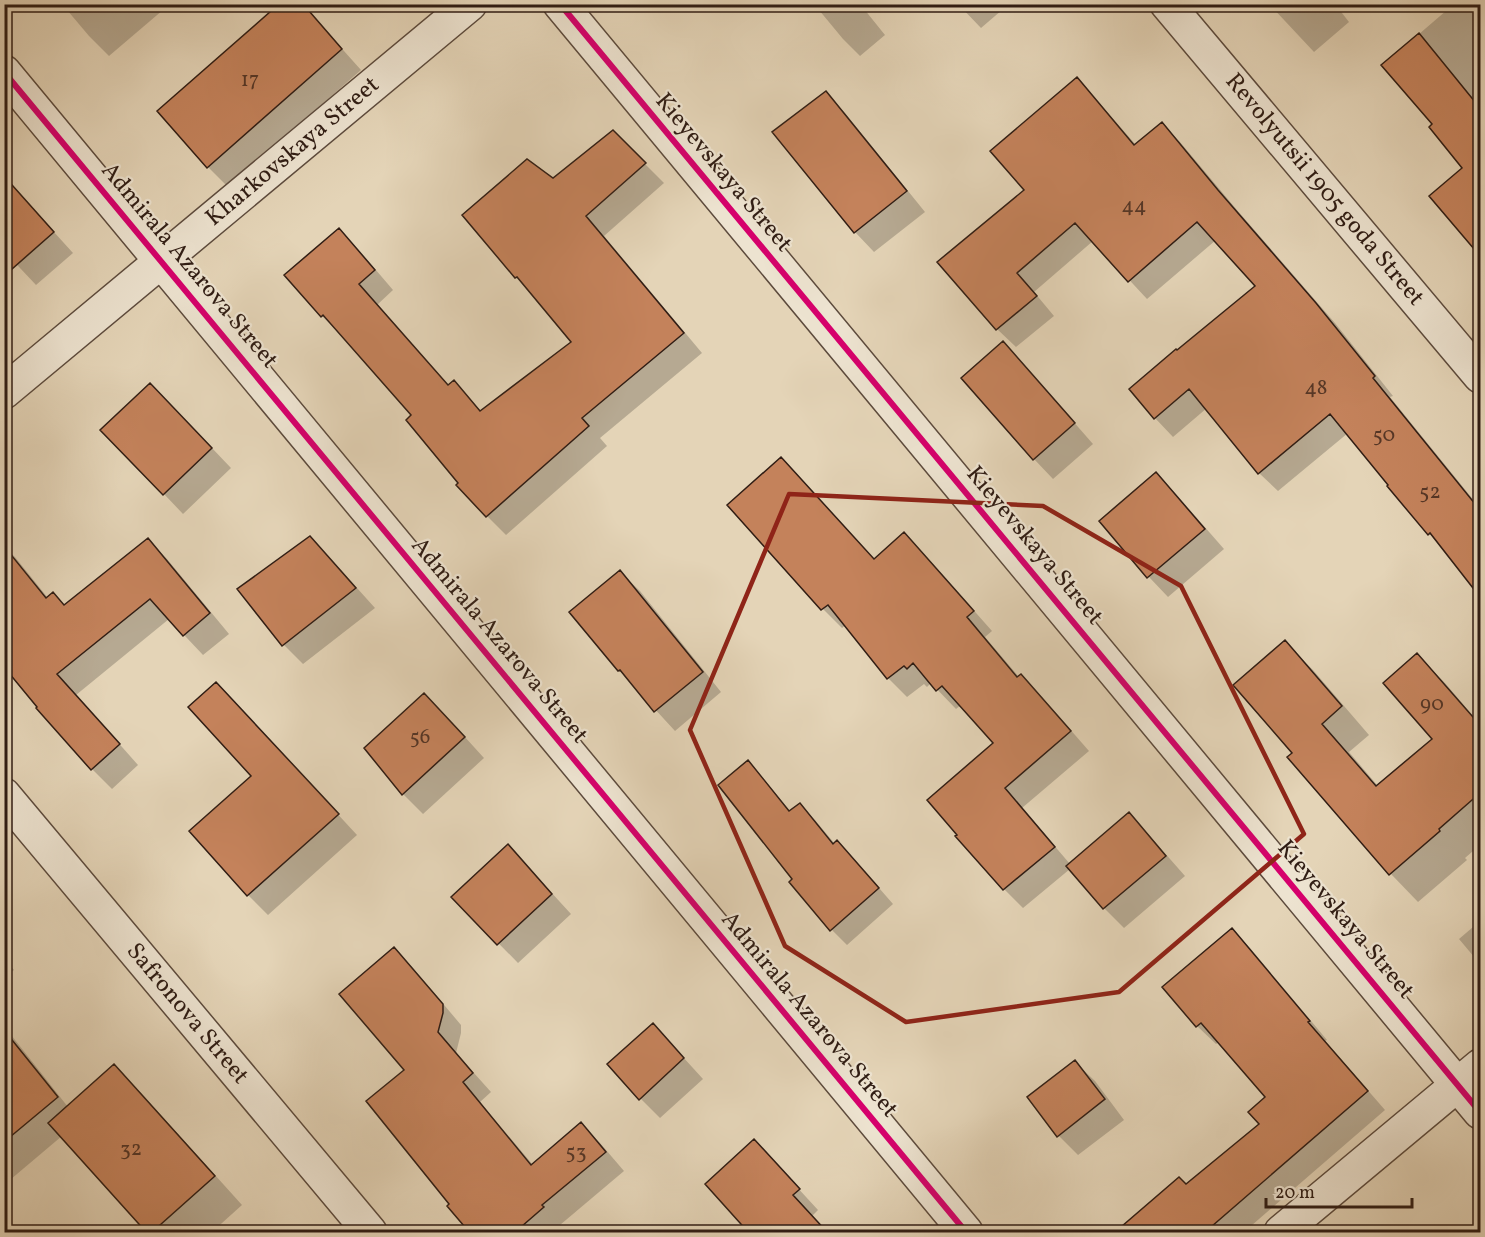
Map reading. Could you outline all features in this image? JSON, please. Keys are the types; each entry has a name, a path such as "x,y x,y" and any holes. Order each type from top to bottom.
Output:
{"street":[{"name":"Kharkovskaya Street","path":"4,392 470,4"},
{"name":"Kieyevskaya Street","path":"560,4 1469,1075 1480,1112"},
{"name":"Revolyutsii 1905 goda Street","path":"1167,4 1480,376"},
{"name":"Admirala Azarova Street","path":"4,72 966,1233"},
{"name":"Safronova Street","path":"4,795 370,1233"},
{"path":"1281,1233 1469,1075"}],"highlighted area":[{"path":"789,494 1043,506 1181,586 1304,834 1119,992 906,1022 785,946 690,730"}],"building":[{"path":"279,4 303,4 342,49 207,168 157,111"},
{"path":"1419,33 1480,108 1480,256 1429,196 1462,168 1429,127 1432,124 1381,65"},
{"path":"1077,77 1134,145 1162,122 1316,303 1375,376 1373,378 1480,510 1480,597 1430,533 1428,535 1330,414 1258,474 1189,389 1154,419 1129,389 1255,286 1197,222 1128,282 1075,223 1017,273 1037,296 996,330 937,262 1024,190 990,151"},
{"path":"826,91 907,191 854,233 772,132"},
{"path":"613,130 646,163 586,216 684,333 582,418 589,426 486,517 456,485 458,483 406,420 411,415 323,315 321,317 284,275 339,228 375,270 359,284 448,385 454,380 480,411 571,342 462,215 527,159 553,178"},
{"path":"4,176 54,232 4,276"},
{"path":"1003,341 1075,423 1033,460 961,378"},
{"path":"150,383 212,448 163,495 100,430"},
{"path":"781,457 874,559 904,532 974,611 967,617 1017,677 1021,674 1071,731 1005,788 1055,847 1003,890 955,836 957,835 927,800 993,743 942,686 936,691 913,663 907,669 904,666 887,679 828,605 821,610 727,505"},
{"path":"1156,472 1205,529 1147,578 1099,521"},
{"path":"310,536 356,588 282,646 237,589"},
{"path":"148,538 210,613 183,636 150,599 57,674 120,744 91,770 36,708 4,667 4,546 46,598 53,592 64,605"},
{"path":"620,570 703,672 654,712 569,612"},
{"path":"1285,640 1342,706 1322,724 1376,786 1432,739 1383,683 1417,653 1480,725 1480,793 1389,875 1287,757 1292,753 1233,685"},
{"path":"216,682 339,814 247,896 189,831 251,776 188,707"},
{"path":"424,693 465,737 402,795 364,748"},
{"path":"748,760 789,811 800,803 833,844 837,840 879,888 830,931 789,882 792,879 718,785"},
{"path":"1129,812 1166,856 1103,909 1066,866"},
{"path":"508,844 552,894 497,945 451,897"},
{"path":"1232,928 1310,1021 1308,1022 1368,1091 1204,1233 1114,1233 1179,1177 1186,1184 1259,1124 1248,1112 1265,1097 1201,1023 1196,1027 1162,987"},
{"path":"394,947 443,1004 438,1032 473,1073 463,1082 531,1165 581,1122 606,1152 542,1205 544,1207 514,1233 470,1233 366,1101 404,1070 339,994"},
{"path":"653,1023 684,1058 639,1100 607,1064"},
{"path":"4,1030 58,1097 4,1142"},
{"path":"1075,1060 1105,1099 1057,1137 1027,1097"},
{"path":"114,1064 215,1176 151,1233 147,1233 48,1123"},
{"path":"754,1139 800,1189 793,1195 828,1233 749,1233 705,1184"}],"cycle path":[{"path":"560,4 1480,1112"},
{"path":"4,72 966,1232"}]}
